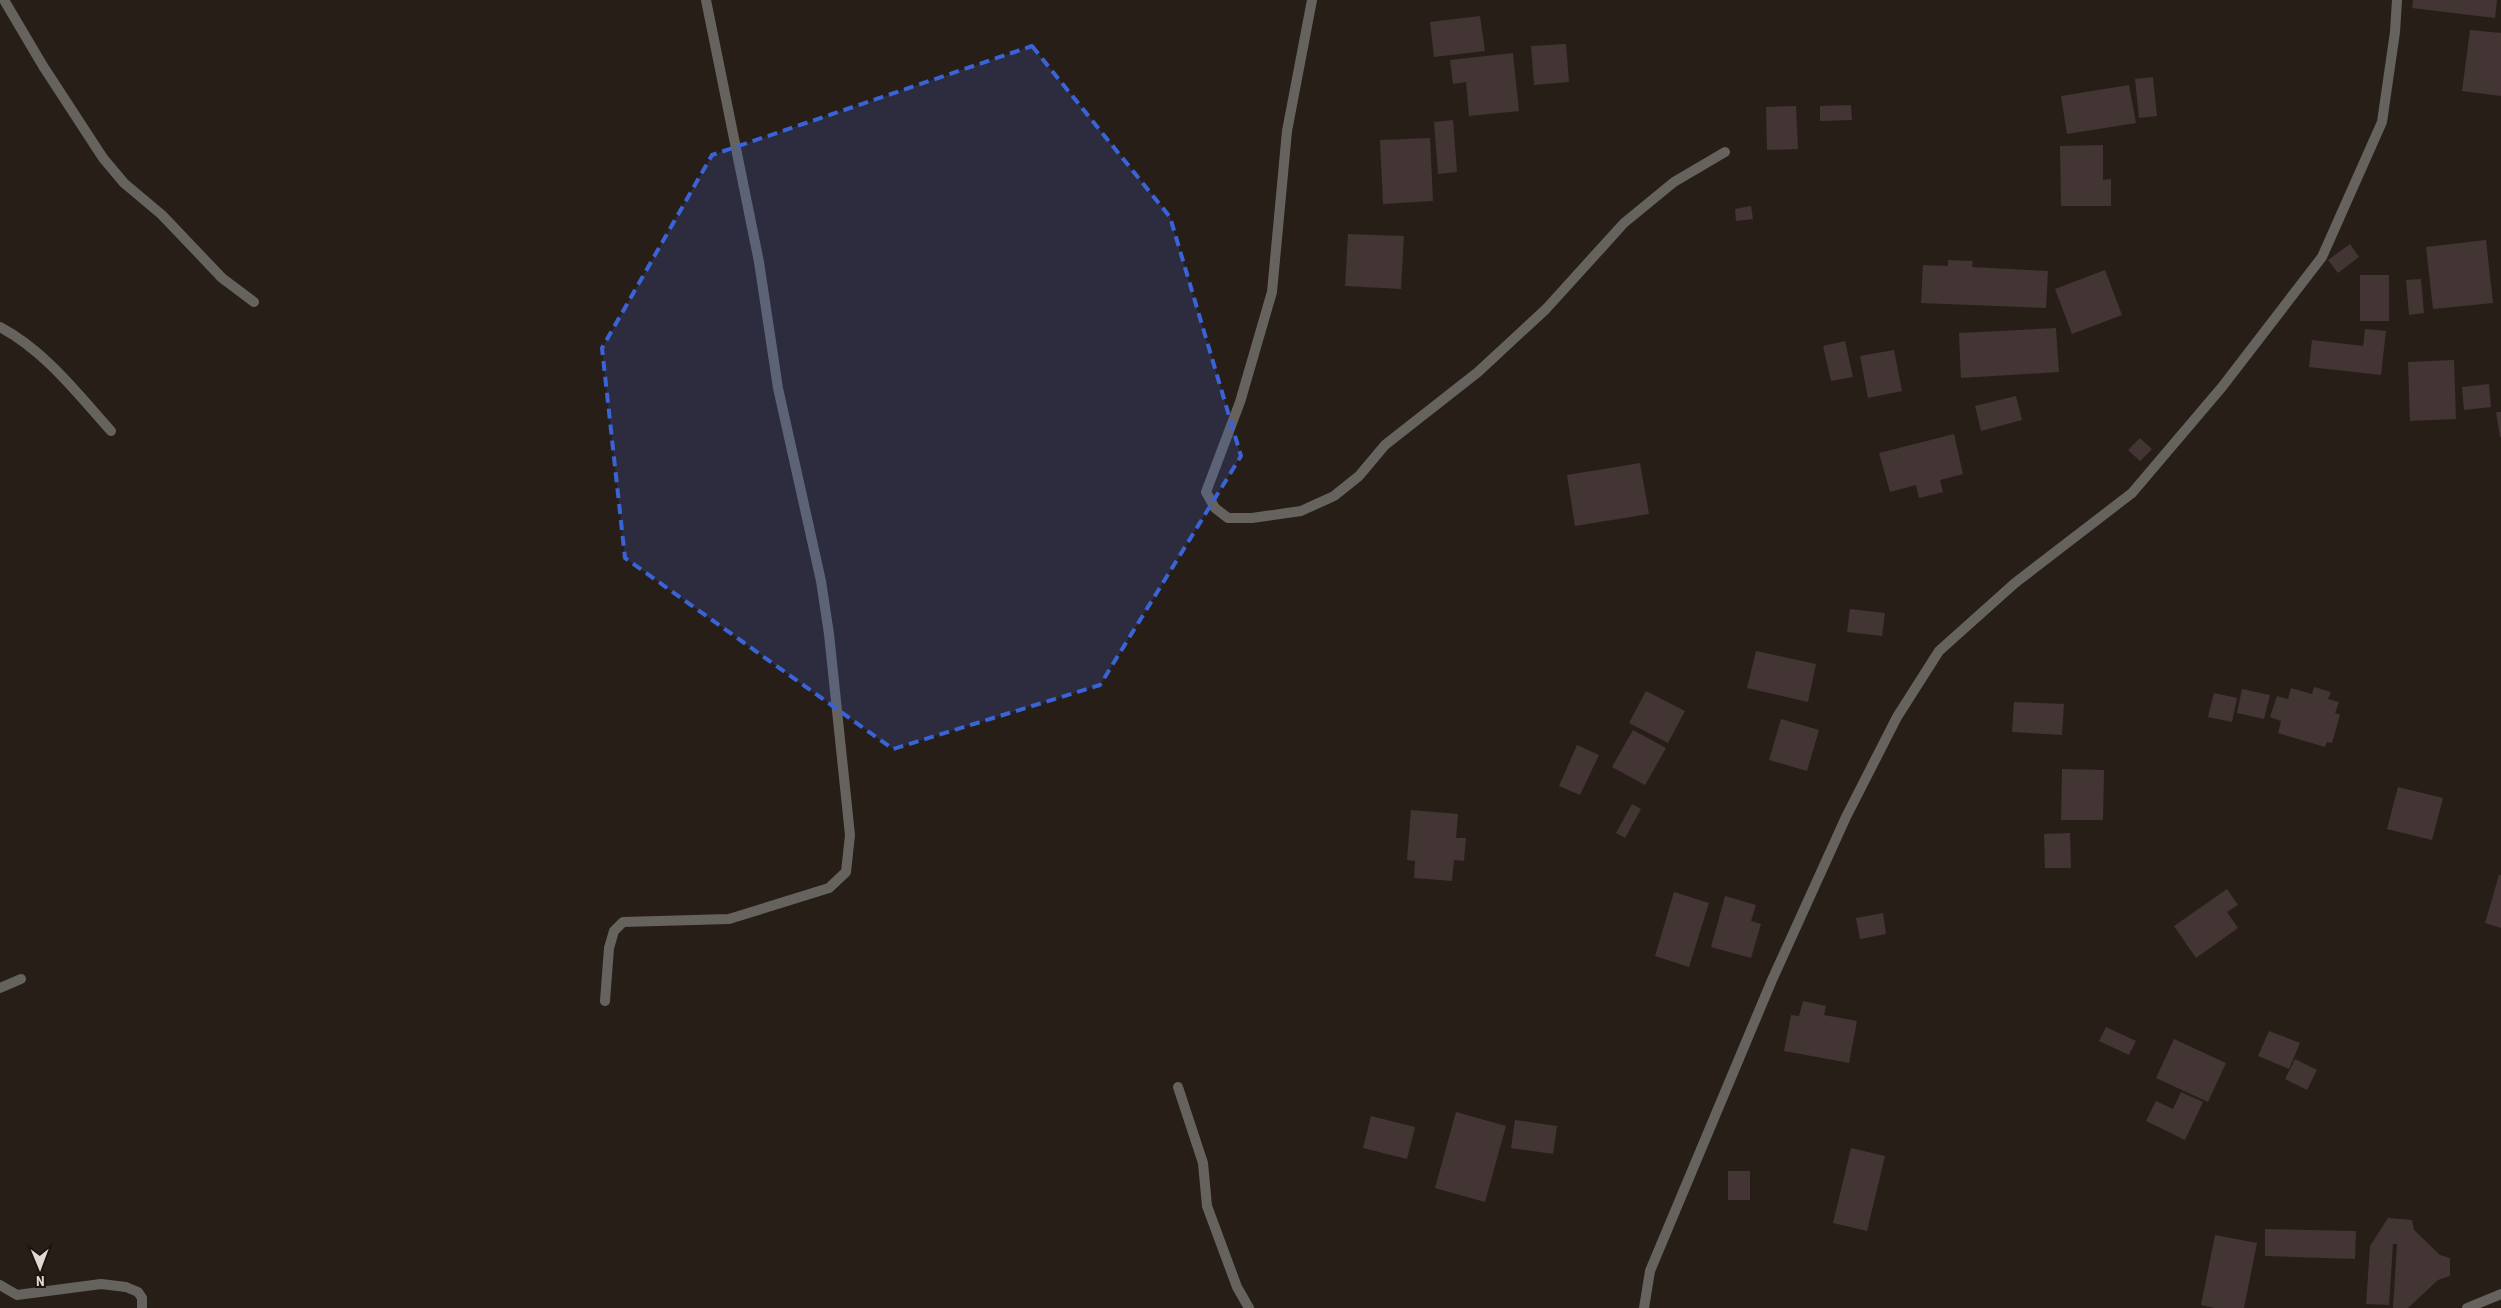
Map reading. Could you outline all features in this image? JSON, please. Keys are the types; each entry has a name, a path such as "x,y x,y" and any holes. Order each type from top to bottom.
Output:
{"street":[{"path":"4,0 43,66 103,158 124,183 162,214 222,278 254,302"},
{"path":"604,1001 609,948 614,931 622,922 729,919 829,888 846,872 850,835 829,634 821,581 778,388 759,262 706,0"},
{"path":"1312,0 1287,131 1272,292 1240,402 1206,492 1215,508 1228,518 1252,518 1301,511 1334,496 1359,476 1385,445 1478,372 1546,308 1624,223 1674,182 1725,152"},
{"path":"1644,1308 1650,1271 1734,1069 1842,826 1897,716 1939,651 2015,583 2132,493 2222,387 2322,257 2382,122 2395,32 2397,0"},
{"path":"0,328 16,336 41,354 111,431"},
{"path":"0,988 20,979"},
{"path":"1178,1087 1204,1163 1207,1206 1237,1287 1248,1308"},
{"path":"0,1285 17,1295 100,1284 126,1287 138,1292 142,1298 142,1308"},
{"path":"2467,1308 2501,1294"}],"highlighted area":[{"path":"1032,46 1170,217 1241,456 1100,685 893,749 625,558 602,348 712,155"}],"building":[{"path":"2413,0 2497,0 2495,18 2412,8"},
{"path":"1480,16 1485,51 1434,57 1430,22"},
{"path":"2470,30 2501,33 2501,96 2462,91"},
{"path":"1566,44 1569,82 1534,85 1531,46"},
{"path":"1513,53 1519,111 1469,116 1466,82 1453,84 1450,60"},
{"path":"2153,77 2157,116 2139,118 2135,79"},
{"path":"2129,85 2136,123 2067,134 2061,96"},
{"path":"1851,105 1852,120 1820,121 1820,106"},
{"path":"1796,106 1798,149 1767,150 1766,107"},
{"path":"1453,120 1457,172 1438,174 1434,122"},
{"path":"1430,138 1433,201 1383,204 1380,140"},
{"path":"2103,145 2103,180 2111,179 2111,206 2061,206 2060,146"},
{"path":"1751,206 1753,219 1736,221 1735,209"},
{"path":"1348,234 1404,236 1401,289 1345,286"},
{"path":"2486,240 2493,303 2433,309 2426,247"},
{"path":"2350,244 2359,257 2338,273 2328,260"},
{"path":"1948,260 1973,261 1972,267 2048,271 2046,308 1921,303 1923,265 1948,266"},
{"path":"2105,270 2122,315 2072,334 2055,289"},
{"path":"2360,275 2389,275 2389,321 2360,321"},
{"path":"2421,279 2424,313 2409,315 2406,280"},
{"path":"2056,328 2059,372 1961,378 1959,333"},
{"path":"2365,329 2386,331 2381,375 2309,367 2312,340 2363,346"},
{"path":"1845,341 1853,377 1831,381 1823,346"},
{"path":"1894,350 1902,391 1868,398 1860,356"},
{"path":"2454,360 2456,419 2410,421 2408,362"},
{"path":"2489,384 2491,407 2464,410 2462,387"},
{"path":"2016,396 2022,420 1981,431 1975,406"},
{"path":"2496,412 2501,412 2501,437 2500,437"},
{"path":"1954,434 1963,474 1940,480 1943,492 1919,498 1916,485 1890,492 1879,453"},
{"path":"2140,438 2152,449 2140,461 2128,450"},
{"path":"1640,463 1649,514 1575,526 1567,475"},
{"path":"1850,609 1885,613 1882,636 1847,632"},
{"path":"1756,651 1816,664 1808,702 1747,688"},
{"path":"2314,687 2331,692 2328,699 2339,702 2335,713 2340,715 2332,743 2327,742 2325,747 2278,733 2281,721 2270,717 2277,696 2288,699 2291,688 2312,694"},
{"path":"2242,689 2270,695 2264,719 2237,713"},
{"path":"1646,691 1685,711 1668,743 1629,723"},
{"path":"2214,693 2237,698 2232,722 2208,717"},
{"path":"2014,702 2064,704 2062,735 2012,732"},
{"path":"1781,719 1819,730 1807,771 1769,760"},
{"path":"1633,730 1666,748 1645,785 1612,767"},
{"path":"1577,745 1599,755 1580,795 1559,786"},
{"path":"2062,769 2104,770 2103,820 2061,820"},
{"path":"2398,787 2443,798 2432,840 2387,829"},
{"path":"1632,804 1641,809 1625,838 1616,833"},
{"path":"1411,810 1458,814 1456,838 1466,838 1464,861 1454,860 1452,881 1414,878 1415,861 1407,860"},
{"path":"2070,833 2071,868 2045,868 2044,834"},
{"path":"2499,875 2501,875 2501,928 2485,923"},
{"path":"2227,889 2238,905 2227,912 2238,928 2196,958 2174,926"},
{"path":"1674,892 1709,903 1689,967 1655,956"},
{"path":"1725,896 1756,905 1751,921 1761,924 1751,958 1711,947"},
{"path":"1883,913 1886,934 1860,939 1856,918"},
{"path":"1803,1001 1826,1006 1824,1015 1857,1021 1849,1063 1784,1051 1791,1015 1799,1016"},
{"path":"2106,1027 2136,1041 2129,1055 2099,1041"},
{"path":"2269,1031 2300,1043 2289,1069 2258,1056"},
{"path":"2174,1039 2226,1063 2208,1102 2156,1078"},
{"path":"2295,1059 2317,1070 2307,1090 2285,1079"},
{"path":"2181,1092 2203,1102 2185,1140 2146,1121 2156,1101 2173,1109"},
{"path":"1456,1112 1506,1126 1485,1202 1435,1188"},
{"path":"1371,1116 1415,1127 1407,1159 1363,1148"},
{"path":"1515,1120 1557,1126 1553,1154 1511,1148"},
{"path":"1851,1148 1885,1156 1867,1231 1833,1223"},
{"path":"1728,1171 1750,1171 1750,1200 1728,1200"},
{"path":"2388,1218 2412,1220 2414,1230 2440,1255 2450,1258 2450,1276 2438,1280 2408,1308 2393,1308 2397,1244 2393,1244 2389,1305 2366,1304 2370,1246"},
{"path":"2265,1229 2356,1231 2355,1259 2265,1256"},
{"path":"2215,1235 2257,1243 2244,1308 2215,1308 2201,1305"}]}
